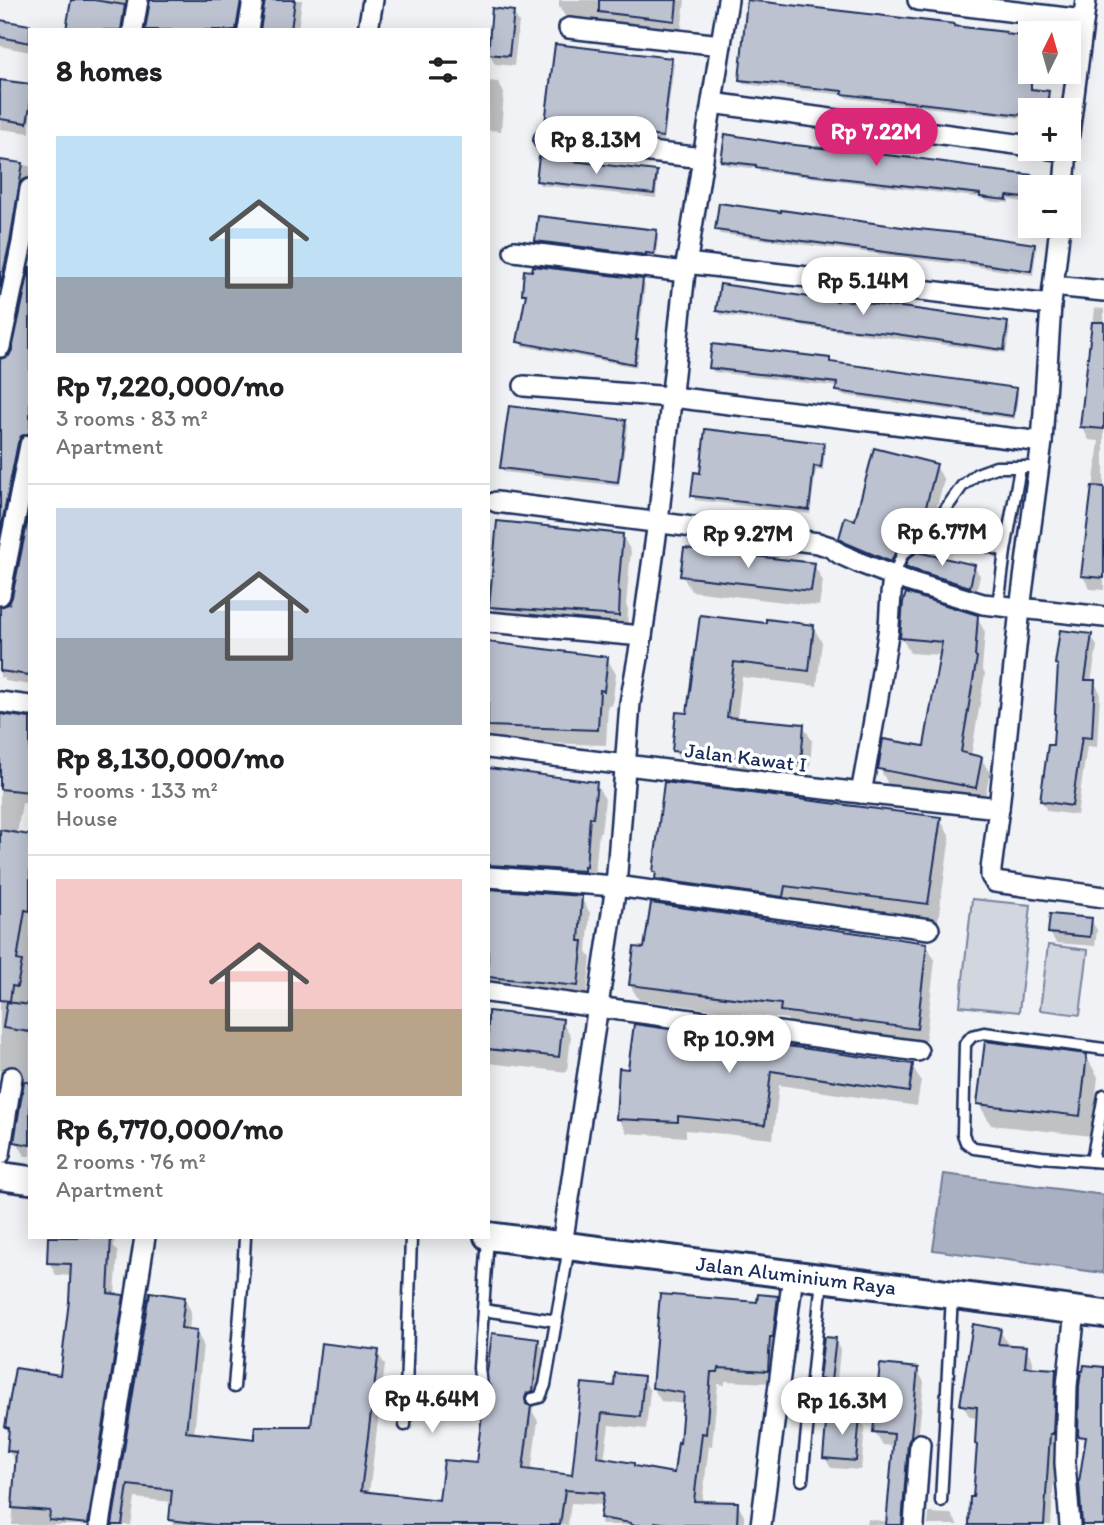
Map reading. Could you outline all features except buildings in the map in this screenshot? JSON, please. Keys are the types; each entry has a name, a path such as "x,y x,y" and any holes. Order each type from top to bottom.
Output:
{"main road":[{"path":"0,1176 28,1180"},
{"name":"Jalan Aluminium Raya","path":"490,1237 1104,1314"}],"street":[{"path":"134,28 138,0"},
{"path":"248,28 254,0"},
{"path":"368,28 373,0"},
{"path":"566,1246 615,886 630,703 659,522 686,267 728,0"},
{"path":"918,0 1083,20"},
{"path":"1071,98 1086,0"},
{"path":"569,28 721,45"},
{"path":"712,103 1018,144"},
{"path":"544,140 703,158"},
{"path":"0,347 27,229"},
{"path":"1059,238 1042,442 1029,467 1020,609 991,876 995,882 1104,897"},
{"path":"514,251 1053,296 1104,291"},
{"path":"524,386 672,397 1042,442"},
{"path":"0,595 28,455"},
{"path":"496,502 818,543 860,563 941,592 998,607 1104,617"},
{"path":"862,793 889,629 894,575"},
{"path":"490,622 642,636"},
{"path":"0,702 28,706"},
{"name":"Jalan Kawat I","path":"490,748 999,808"},
{"path":"490,877 615,886 929,929"},
{"path":"490,992 918,1051"},
{"path":"0,1154 12,1077"},
{"path":"100,1525 145,1239"},
{"path":"761,1525 793,1275"},
{"path":"1070,1525 1065,1463 1067,1385 1075,1311"},
{"path":"914,1525 920,1444"}],"lane":[{"path":"894,575 902,555 931,530 962,486 977,474 996,467 1029,467 1005,551 998,607"},
{"path":"931,530 1005,551"},
{"path":"1104,1049 984,1033 972,1036 965,1044 963,1134 966,1142 974,1148 1104,1162"},
{"path":"1092,1161 1104,1095"},
{"path":"234,1387 245,1239"},
{"path":"405,1426 411,1239"},
{"path":"485,1391 481,1387 480,1368 488,1239"},
{"path":"532,1399 543,1394 557,1321 566,1246"},
{"path":"802,1480 822,1279"},
{"path":"941,1501 952,1295"},
{"path":"483,1310 557,1321"}],"shaded area":[{"path":"972,899 1031,905 1019,1012 960,1006"},
{"path":"1048,945 1088,950 1080,1015 1040,1010"}],"water":[{"path":"944,1174 1104,1195 1103,1273 933,1250"}]}
